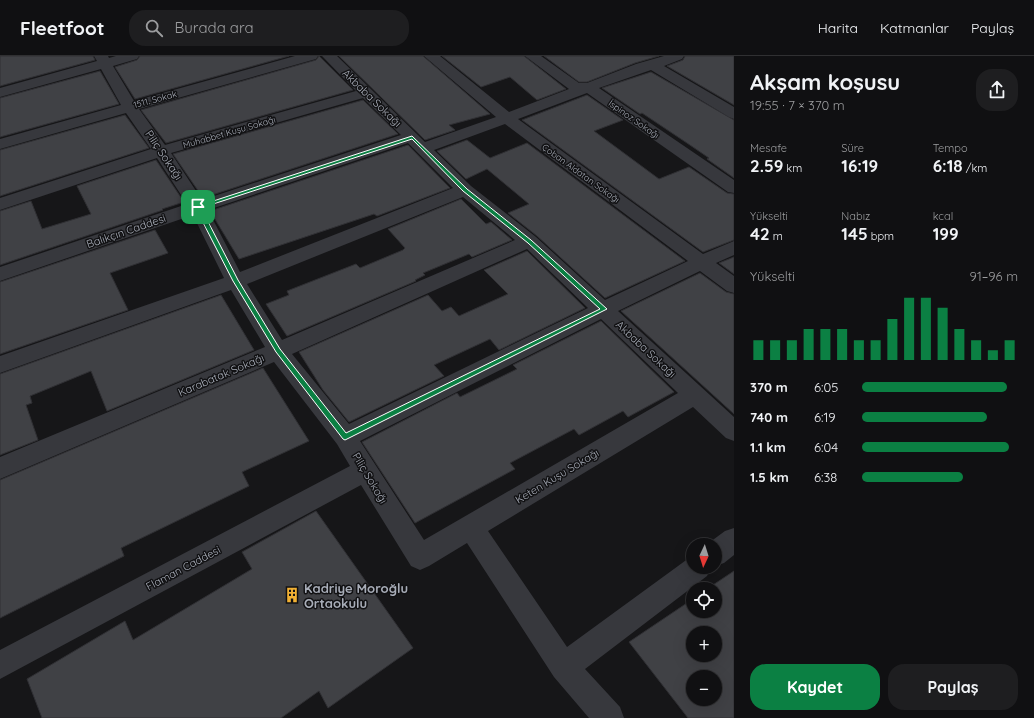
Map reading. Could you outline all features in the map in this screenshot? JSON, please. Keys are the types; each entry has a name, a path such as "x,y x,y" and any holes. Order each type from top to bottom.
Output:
{"street":[{"path":"0,92 103,59 132,56"},
{"name":"1511. Sokak","path":"0,144 129,106 311,56"},
{"name":"Akbaba Sokağı","path":"329,56 418,142 465,190 530,241 734,431"},
{"name":"Çoban Aldatan Sokağı","path":"431,56 507,118 734,286"},
{"name":"İspinoz Sokağı","path":"532,56 576,87 588,87 734,188"},
{"name":"Balıkçın Caddesi","path":"0,274 198,207 418,142 507,118 588,87 641,64 677,56"},
{"name":"Piliç Sokağı","path":"103,59 129,106 162,151 198,207 235,281 278,351 345,437 420,557"},
{"path":"641,64 734,114"},
{"name":"Muhabbet Kuşu Sokağı","path":"0,204 162,151 367,92"},
{"path":"0,365 235,281 465,190"},
{"name":"Karabatak Sokağı","path":"0,468 278,351 530,241"},
{"path":"345,437 604,309 734,248"},
{"name":"Keten Kuşu Sokağı","path":"420,557 694,395"},
{"name":"Flaman Caddesi","path":"0,665 366,470"},
{"path":"471,528 564,667 608,718"},
{"path":"722,549 734,540"},
{"path":"564,667 689,574"}],"building":[{"path":"0,56 93,56 95,60 0,86"},
{"path":"140,56 289,56 135,99 115,67 137,60"},
{"path":"319,56 353,90 166,143 141,110 316,60"},
{"path":"339,56 423,56 490,114 449,125 455,130 425,140"},
{"path":"442,56 524,56 566,89 537,100 510,77 481,87"},
{"path":"544,56 659,56 635,63 587,82 579,82"},
{"path":"685,56 734,56 734,105 667,66 683,60"},
{"path":"100,71 119,104 0,137 0,98"},
{"path":"651,72 734,120 734,178 687,143 602,88"},
{"path":"587,95 623,120 594,131 659,179 689,167 727,193 734,194 734,240 703,252 522,120"},
{"path":"363,100 398,134 203,198 173,154"},
{"path":"125,115 149,148 0,196 0,150"},
{"path":"467,140 490,158 527,143 685,261 605,298 537,236 508,213 529,204 487,169 466,179 437,151"},
{"path":"408,145 450,188 377,216 374,214 239,259 210,211"},
{"path":"156,160 184,202 0,265 0,211 31,201 42,229 91,214 77,186"},
{"path":"461,199 486,224 491,222 512,240 472,257 469,254 423,273 425,275 415,280 416,281 287,336 266,304 289,295 287,291 356,264 360,268 403,250 405,248 388,229"},
{"path":"155,230 168,253 110,273 128,310 0,354 0,282"},
{"path":"527,251 585,308 499,350 490,339 434,365 444,376 349,422 323,390 299,352 428,295 442,311 451,307 459,316 508,294 484,270"},
{"path":"734,257 734,274 719,263"},
{"path":"700,273 726,292 734,294 734,414 621,311"},
{"path":"221,295 254,350 107,411 91,371 30,396 32,403 26,405 38,440 0,455 0,374"},
{"path":"601,321 674,392 628,417 623,411 579,435 574,429 510,463 515,469 415,523 362,442 457,393 460,397 517,369 513,365"},
{"path":"263,368 309,441 242,472 249,486 121,548 124,556 0,618 0,480"},
{"name":"Kadriye Moroğlu Ortaokulu","path":"316,511 413,648 328,708 319,691 281,718 42,718 27,679 125,621 133,640 252,569 242,552"},
{"path":"734,571 734,718 688,718 629,642 686,604 686,618 722,618 722,582 718,582"}],"place":[{"name":"Kadriye Moroğlu Ortaokulu","path":"292,595"}],"route":[{"path":"412,137 465,190 530,241 604,309 345,437 278,351 235,281 198,207 412,137"}]}
